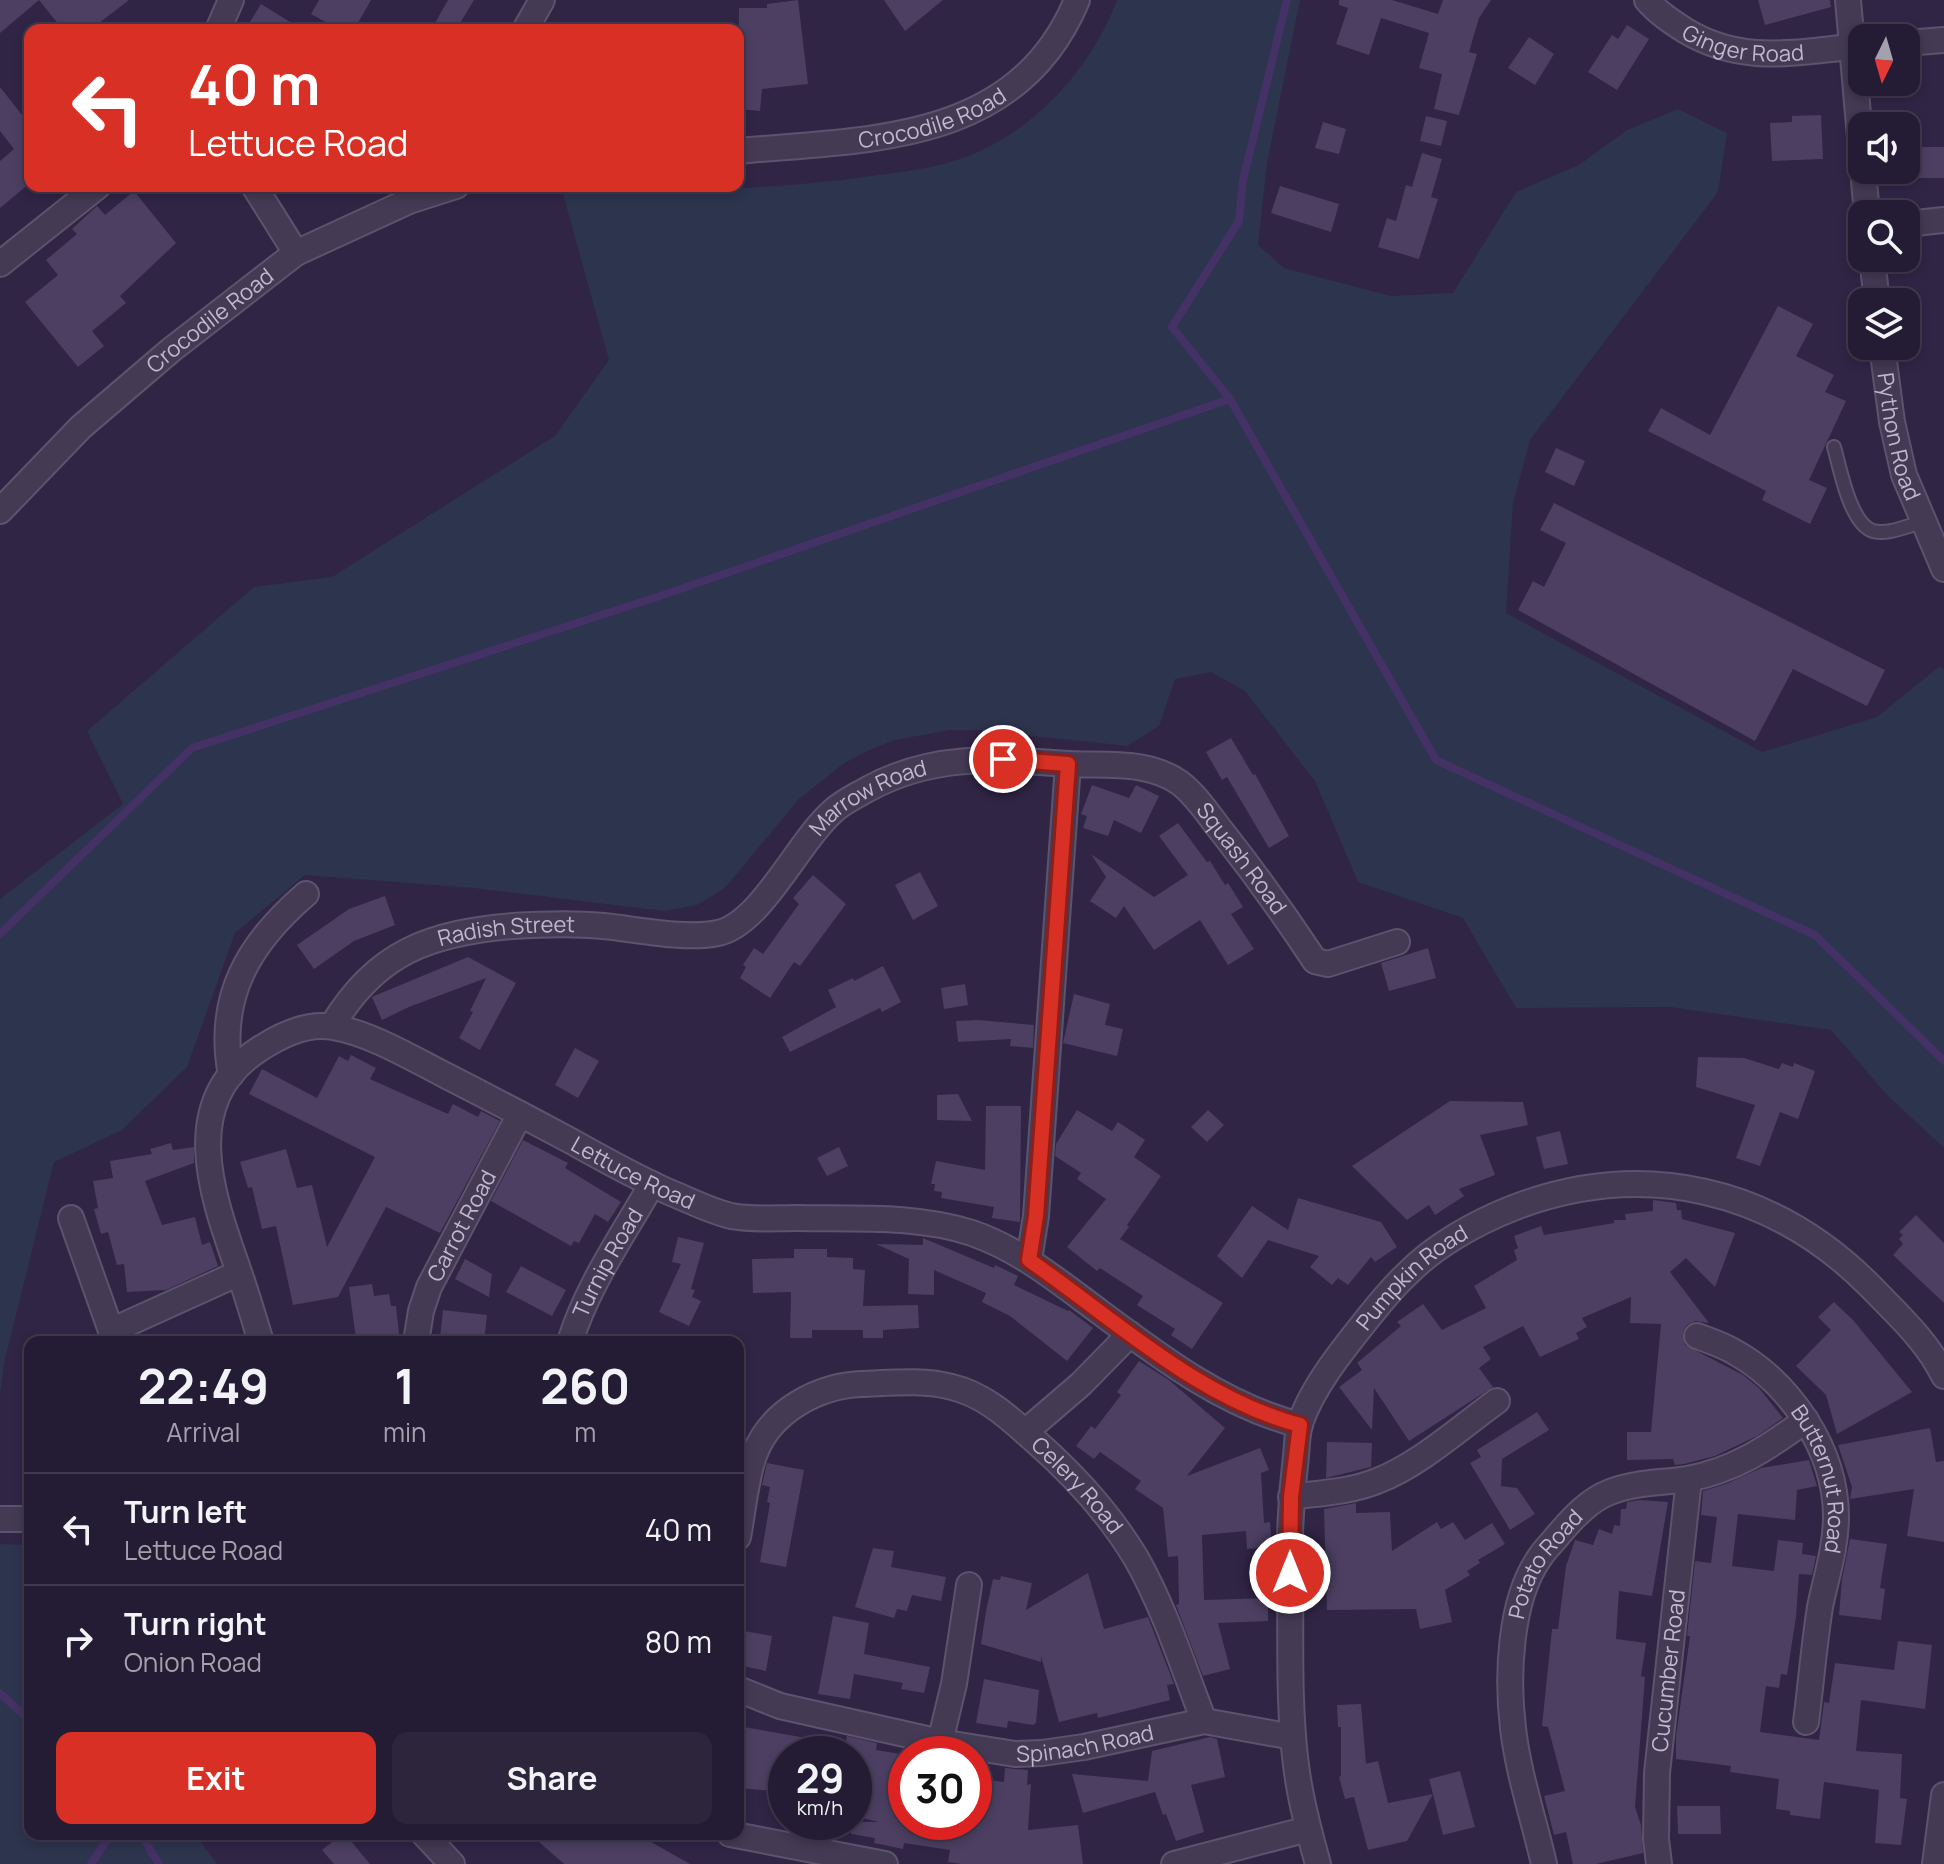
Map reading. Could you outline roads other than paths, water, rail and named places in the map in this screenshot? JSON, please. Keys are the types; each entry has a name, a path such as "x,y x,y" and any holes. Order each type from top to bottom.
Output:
{"street":[{"path":"221,24 231,0"},
{"path":"528,24 542,0"},
{"name":"Crocodile Road","path":"744,150 869,139 914,131 978,108 1022,80 1066,26 1077,0"},
{"name":"Ginger Road","path":"1647,0 1654,9 1699,39 1729,51 1783,55 1848,48"},
{"path":"1848,0 1853,24"},
{"path":"1920,42 1944,40"},
{"path":"0,264 90,192"},
{"path":"258,192 296,253"},
{"name":"Crocodile Road","path":"0,511 104,408 171,350 296,253 398,206 439,192"},
{"path":"1920,223 1944,220"},
{"name":"Python Road","path":"1884,360 1901,462 1922,522 1944,569"},
{"name":"Marrow Road","path":"718,933 735,927 748,916 796,853 834,810 882,782 909,770 980,759 1026,759 1068,764"},
{"path":"1029,1260 1037,1201 1068,764"},
{"name":"Squash Road","path":"1068,764 1143,768 1165,774 1182,785 1271,893 1315,961 1328,964 1397,942"},
{"path":"231,1075 227,1050 228,1027 243,970 254,948 277,919 306,894"},
{"name":"Radish Street","path":"332,1026 365,980 398,956 453,933 556,924 689,935 718,933"},
{"name":"Lettuce Road","path":"259,1336 217,1213 208,1155 214,1108 231,1075 249,1056 274,1039 311,1027 332,1026 389,1046 652,1184 731,1216 892,1220 944,1226 1003,1246 1029,1260 1130,1334 1238,1403 1273,1418 1300,1425"},
{"name":"Carrot Road","path":"417,1336 429,1287 520,1114"},
{"name":"Pumpkin Road","path":"1318,1864 1308,1829 1293,1737 1291,1497 1300,1425 1333,1363 1407,1273 1463,1233 1504,1212 1575,1189 1640,1183 1681,1187 1747,1204 1822,1244 1867,1283 1922,1340 1944,1376"},
{"name":"Turnip Road","path":"572,1336 592,1288 652,1184"},
{"path":"71,1218 113,1336"},
{"path":"115,1336 239,1273"},
{"path":"1025,1432 1081,1384 1130,1334"},
{"name":"Butternut Road","path":"1697,1336 1729,1349 1758,1368 1788,1396 1806,1420 1823,1454 1836,1515 1819,1613 1806,1722"},
{"name":"Celery Road","path":"744,1503 754,1454 778,1418 803,1400 845,1385 897,1382 950,1386 973,1394 996,1407 1025,1432 1079,1484 1116,1527 1157,1599 1204,1721"},
{"path":"1291,1497 1353,1488 1400,1471 1497,1401"},
{"name":"Potato Road","path":"1544,1864 1513,1730 1511,1691 1514,1632 1523,1591 1538,1559 1574,1516 1601,1496 1624,1487 1689,1479 1738,1464 1760,1454 1806,1420"},
{"name":"Cucumber Road","path":"1659,1864 1656,1839 1657,1773 1689,1479"},
{"path":"0,1519 24,1519"},
{"path":"941,1736 954,1684 969,1585"},
{"name":"Spinach Road","path":"744,1692 780,1706 913,1736"},
{"name":"Spinach Road","path":"992,1750 1015,1754 1042,1753 1204,1721 1293,1737"},
{"path":"1935,1864 1944,1795"},
{"path":"1174,1864 1308,1829"},
{"path":"744,1837 885,1864"},
{"path":"430,1840 452,1864"}],"lane":[{"path":"1834,447 1855,516 1865,526 1873,531 1883,531 1922,522"}],"waterway":[{"path":"1287,0 1243,180 1239,221 1172,327 1230,399 1436,760 1815,935 1944,1061"},
{"path":"0,934 192,748 666,594 1230,399"},
{"path":"0,1693 24,1715"},
{"path":"91,1864 107,1840"},
{"path":"145,1840 159,1864"}]}
